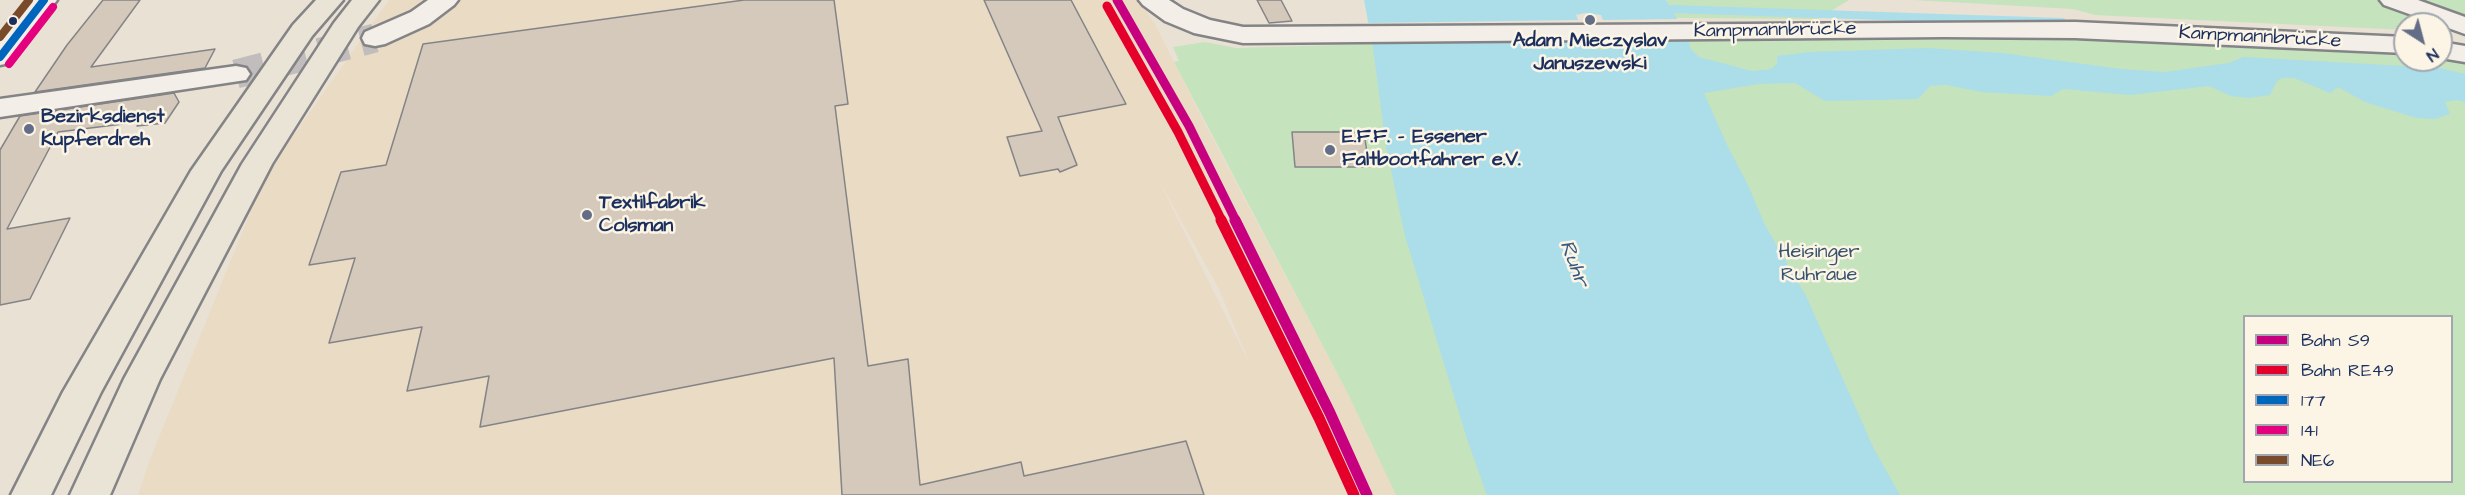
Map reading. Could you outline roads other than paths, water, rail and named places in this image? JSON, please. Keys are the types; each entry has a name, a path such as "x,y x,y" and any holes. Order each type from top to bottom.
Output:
{"highway":[{"path":"31,495 82,392 206,171 302,32 330,0"},
{"path":"90,495 142,379 257,164 347,23 366,0"}],"street":[{"path":"0,57 44,0"},
{"path":"375,38 420,18 445,0"},
{"name":"Kampmannbrücke","path":"1152,0 1192,23 1243,34 2075,30 2393,44"},
{"path":"2393,0 2465,26"},
{"path":"0,108 236,74"}],"water":[{"name":"Ruhr","path":"1364,0 1666,0 1689,39 1690,48 1699,57 1752,71 1771,69 1777,64 1777,56 1810,52 1928,48 2002,53 2121,69 2164,72 2229,63 2243,57 2393,65 2393,72 2453,71 2465,74 2465,102 2457,100 2445,102 2450,114 2435,119 2416,118 2365,102 2338,87 2330,93 2294,78 2282,78 2277,81 2270,95 2249,98 2231,96 2209,86 2130,95 2063,89 2051,96 1981,92 1946,85 1930,86 1918,99 1825,101 1795,83 1758,84 1704,93 1765,225 1807,298 1874,449 1900,495 1487,495 1467,439 1405,236 1386,146","holes":["1585,13 1601,15 1614,47 1602,50 1590,48 1576,15"]}],"waterway":[{"path":"1671,9 2062,22"}],"tunnel":[{"path":"236,74 375,38"}],"rail line":[{"name":"S9","path":"1117,0 1189,126 1330,413 1367,495"},
{"name":"RE49","path":"1107,6 1178,132 1319,418 1354,495"}],"place":[{"name":"Adam Mieczyslav Januszewski","path":"1590,20"},
{"name":"Bezirksdienst Kupferdreh","path":"29,129"},
{"name":"E.F.F. - Essener Faltbootfahrer e.V.","path":"1330,150"},
{"name":"Textilfabrik Colsman","path":"587,215"}],"park label":[{"name":"Heisinger Ruhraue","path":"1819,264"}]}
